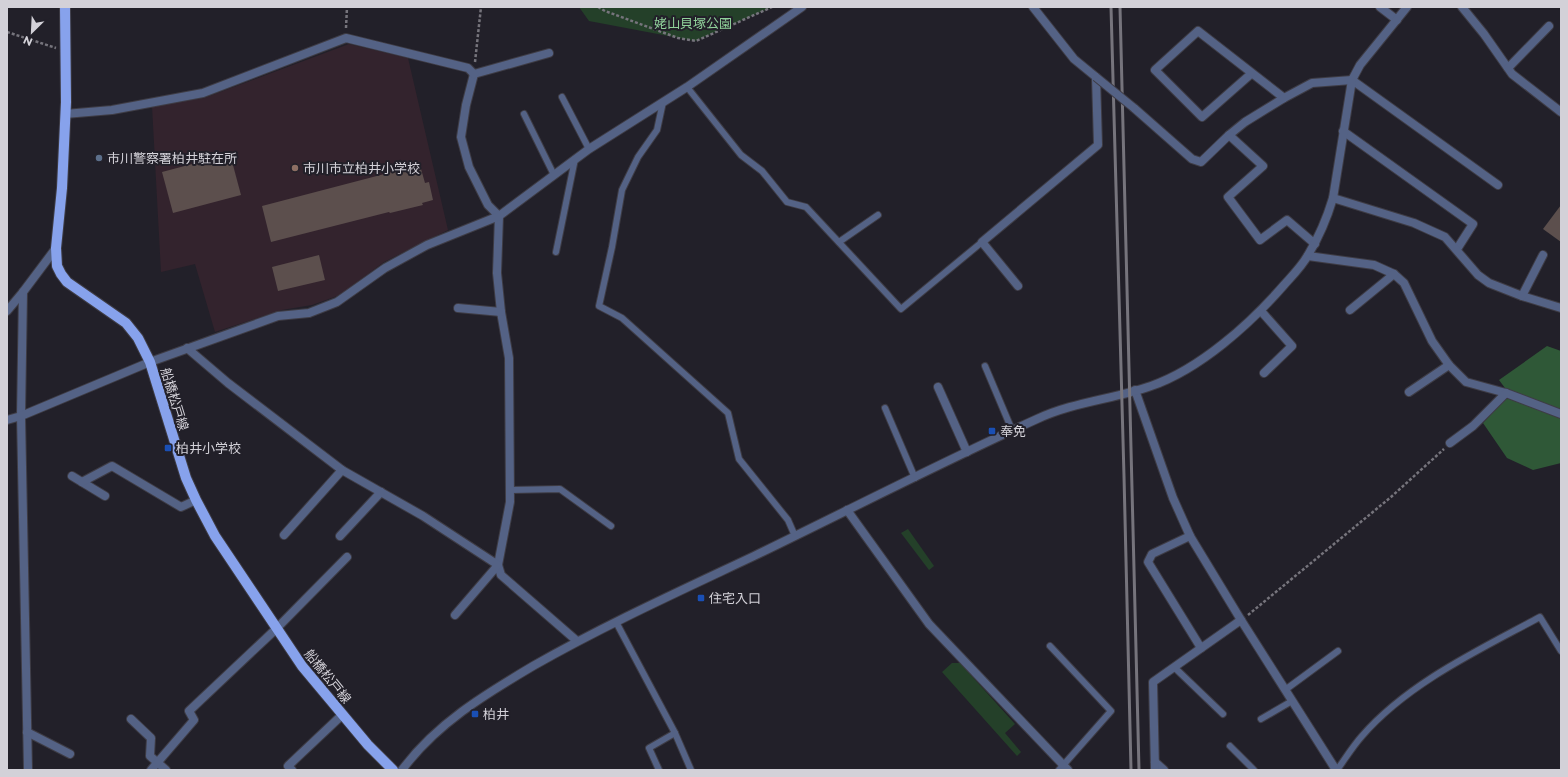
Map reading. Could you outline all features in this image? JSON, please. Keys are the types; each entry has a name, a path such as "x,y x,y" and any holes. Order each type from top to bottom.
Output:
{"main road":[{"name":"船橋松戸線","path":"65,7 65,114 62,188 56,248 57,266 67,282 126,323 138,338 150,362 179,457 196,500 215,536 302,666 368,745 394,770"}],"street":[{"path":"7,420 21,416 187,348 278,316 309,313 337,302 385,268 427,245 499,216 589,149 687,87 802,7"},
{"path":"1033,7 1074,59 1134,108 1192,159 1201,162 1245,122 1312,83 1352,80 1498,185"},
{"path":"1380,7 1397,20"},
{"path":"402,770 416,751 441,727 460,712 495,688 577,641 1042,416 1135,390 1174,377 1218,347 1260,311 1308,256 1328,216 1333,198 1352,80 1360,65 1407,7"},
{"path":"1462,7 1484,34 1512,74 1561,112"},
{"path":"1508,68 1549,26"},
{"path":"1252,73 1202,117 1155,70 1198,31 1252,73 1284,98"},
{"path":"65,114 112,110 203,93 346,38 468,68 474,74"},
{"path":"474,74 549,53"},
{"path":"474,74 466,106 461,137 469,167 488,205 499,216 497,273 501,312 509,358 510,502 498,566 501,575 577,641"},
{"path":"1018,286 982,242 1098,145 1096,77"},
{"path":"1343,131 1473,224 1456,249"},
{"path":"1229,135 1263,166 1228,197 1260,240 1287,220 1314,244"},
{"path":"1333,198 1414,223 1445,237 1478,275 1489,283 1522,296 1561,308"},
{"path":"7,311 56,248"},
{"path":"1522,296 1543,255"},
{"path":"1308,256 1374,265 1394,274 1404,283 1432,341 1449,365 1466,382 1506,393 1561,414"},
{"path":"1350,310 1394,274"},
{"path":"23,292 21,416 28,770"},
{"path":"458,308 501,312"},
{"path":"1260,311 1292,346 1264,373"},
{"path":"187,348 228,382 342,470 423,516 498,566"},
{"path":"1409,392 1449,365"},
{"path":"938,387 967,452"},
{"path":"1135,390 1173,498 1190,536 1336,770"},
{"path":"1450,443 1474,426 1506,393"},
{"path":"82,482 112,466 181,507 196,500"},
{"path":"284,535 342,470"},
{"path":"72,476 105,496"},
{"path":"340,536 381,492"},
{"path":"847,510 929,624 1063,768"},
{"path":"1190,536 1152,554 1148,562 1201,648"},
{"path":"151,770 194,720 189,711 276,629 347,557"},
{"path":"455,615 498,566"},
{"path":"1164,770 1155,766 1153,682 1241,620"},
{"path":"292,770 288,766 342,715"},
{"path":"131,719 151,738 150,756 166,770"},
{"path":"27,732 70,754"}],"lane":[{"path":"687,87 741,155 762,171 788,202 806,206 901,309 982,242"},
{"path":"562,97 589,149"},
{"path":"663,102 657,130 638,157 622,190 612,247 599,306 622,318 728,413 739,459 788,520 795,536"},
{"path":"524,114 554,175"},
{"path":"556,252 575,159"},
{"path":"839,242 878,215"},
{"path":"985,366 1012,430"},
{"path":"885,408 915,478"},
{"path":"510,490 560,489 611,526"},
{"path":"1336,770 1363,736 1392,707 1446,667 1540,618 1561,651"},
{"path":"616,622 675,732 691,770"},
{"path":"1050,646 1111,711 1063,768"},
{"path":"1285,690 1338,651"},
{"path":"1174,667 1223,714"},
{"path":"1260,719 1292,701"},
{"path":"659,770 649,748 675,732"},
{"path":"1230,746 1254,770"}],"path":[{"path":"346,38 347,7"},
{"path":"474,74 481,7"},
{"path":"598,7 605,11 678,38 696,41 772,7"},
{"path":"7,32 65,51"},
{"path":"1241,620 1391,497 1450,443"}],"shaded area":[{"name":"市川市立柏井小学校","path":"349,44 408,58 448,230 384,262 340,295 312,305 282,310 215,332 195,264 161,272 152,106 204,98"}],"green space":[{"name":"姥山貝塚公園","path":"579,7 772,7 695,41 589,21"},
{"path":"1547,346 1561,351 1561,463 1533,470 1507,458 1483,423 1505,399 1505,388 1499,380"},
{"path":"908,529 934,566 929,570 901,533"},
{"path":"952,663 960,663 1015,724 1005,733 1021,752 1017,756 942,672"}],"building":[{"path":"230,154 241,195 173,213 162,172"},
{"path":"415,166 416,170 421,169 425,183 429,182 433,200 422,203 423,205 389,212 271,242 262,206"},
{"path":"1561,205 1561,242 1543,229"},
{"path":"319,255 325,280 278,291 272,267"}],"railway":[{"path":"1111,7 1131,770"},
{"path":"1120,7 1139,770"}],"place":[{"name":"市川警察署柏井駐在所","path":"99,158"},
{"name":"市川市立柏井小学校","path":"295,168"},
{"name":"奉免","path":"992,431"},
{"name":"柏井小学校","path":"168,448"},
{"name":"住宅入口","path":"701,598"},
{"name":"柏井","path":"475,714"}]}
